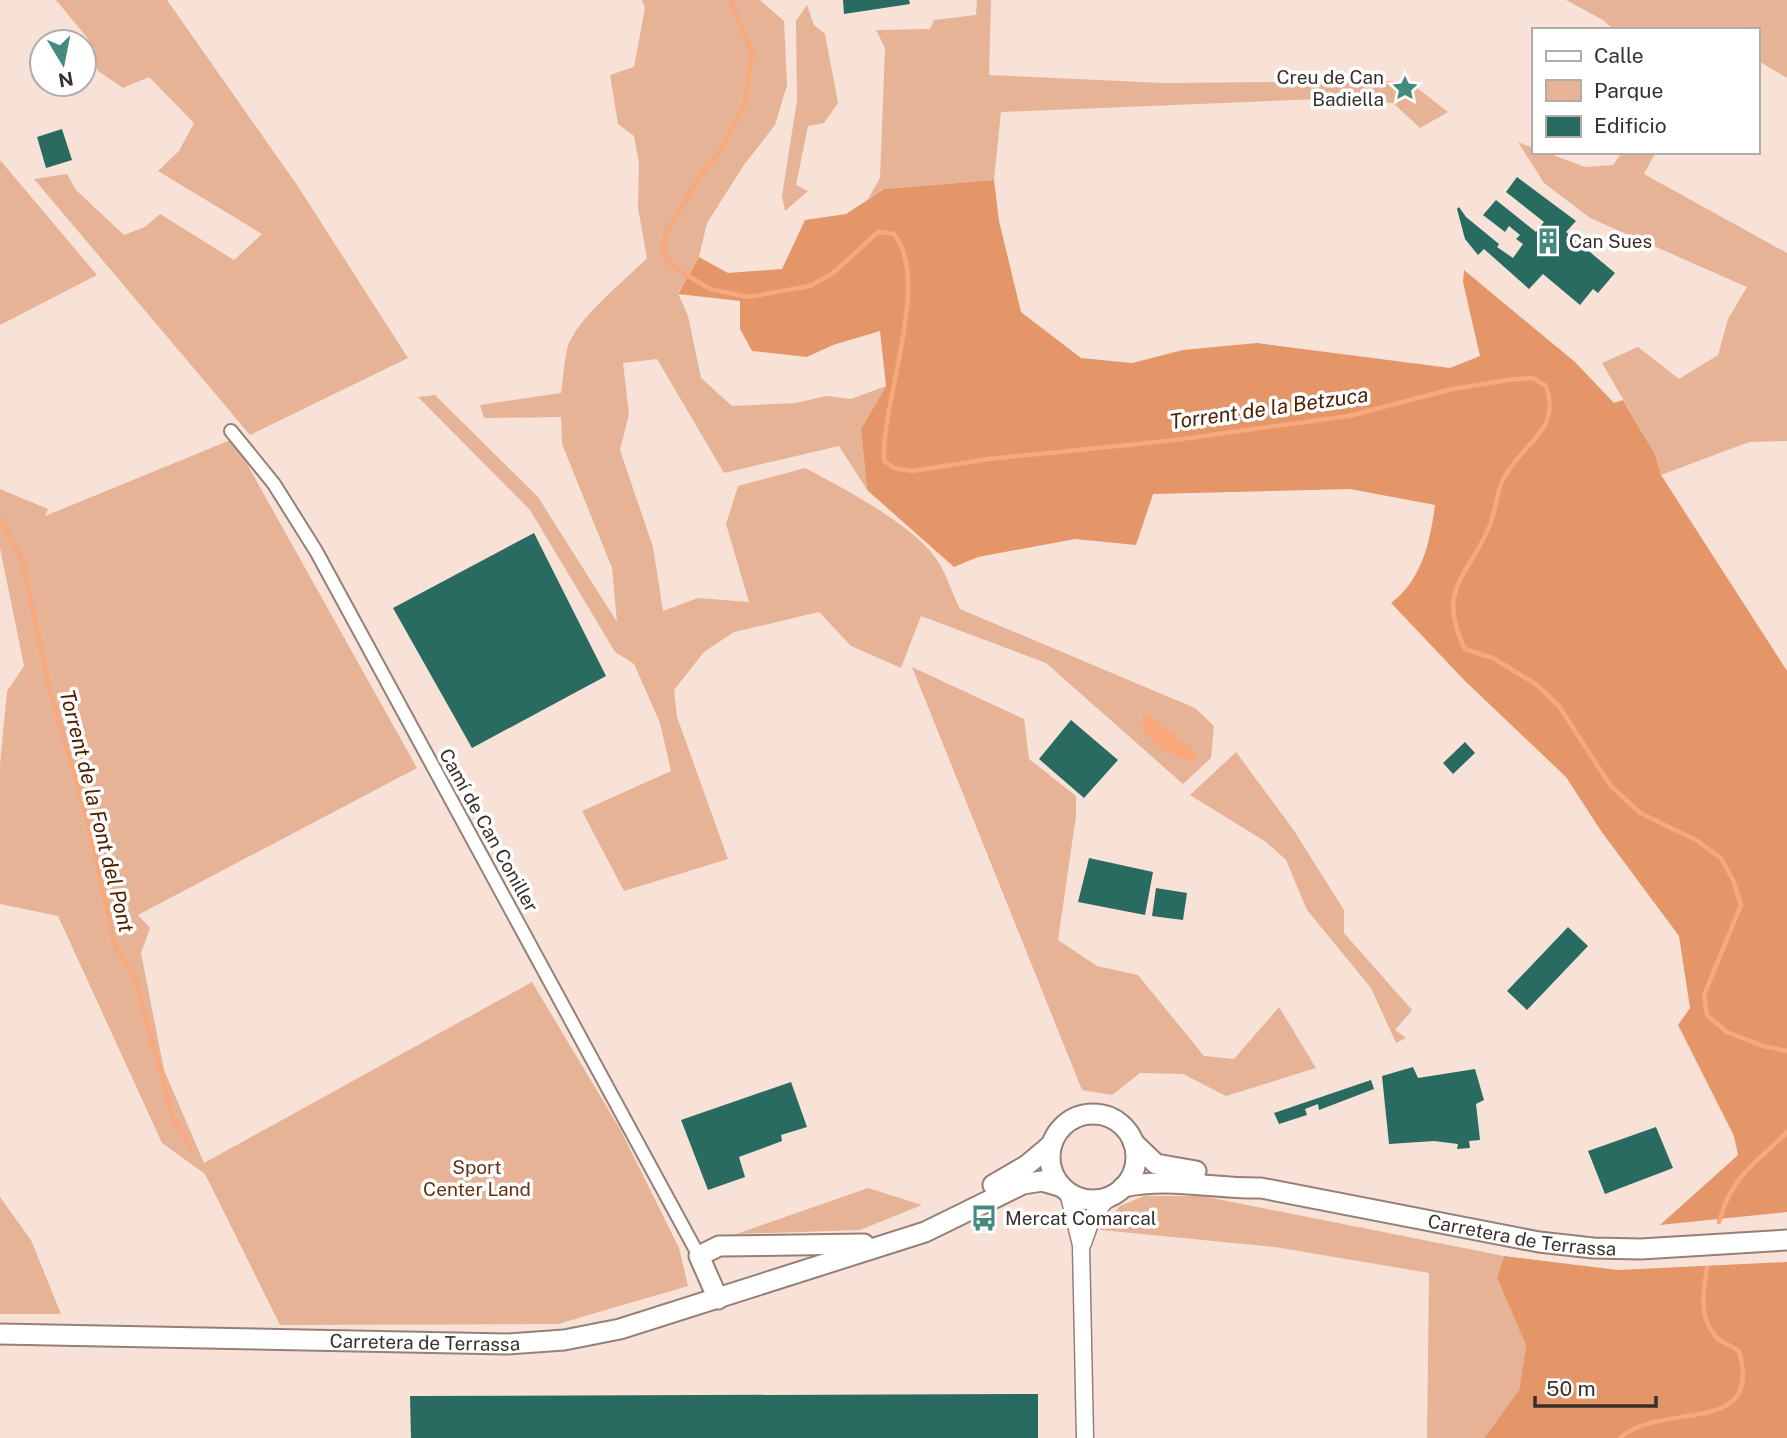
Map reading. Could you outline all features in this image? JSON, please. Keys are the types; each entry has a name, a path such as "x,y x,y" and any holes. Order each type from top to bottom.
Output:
{"main road":[{"path":"1094,1114 1118,1122 1133,1142 1135,1165 1116,1192 1084,1199 1065,1189 1050,1164 1052,1144 1058,1132 1069,1121 1094,1114"},
{"name":"Carretera de Terrassa","path":"1133,1142 1156,1164 1239,1177 1261,1188"},
{"name":"Carretera de Terrassa","path":"0,1334 535,1343 620,1329 718,1299 836,1258 923,1220 994,1184 1027,1165 1052,1144"},
{"name":"Carretera de Terrassa","path":"836,1258 870,1251 925,1232 1023,1184 1042,1181 1065,1189"},
{"name":"Carretera de Terrassa","path":"1116,1192 1170,1181 1261,1188 1539,1242 1594,1248 1787,1240"},
{"path":"718,1299 699,1256 729,1244 864,1244"}],"street":[{"name":"Camí de Can Coniller","path":"231,431 274,484 316,551 699,1256"},
{"path":"1065,1189 1082,1245 1084,1438"},
{"path":"1082,1245 1093,1215 1116,1192"},
{"path":"1740,1244 1787,1247"}],"green space":[{"path":"56,0 167,0 297,185 408,358 250,435 34,179 67,174 76,190 124,235 145,227 160,214 234,260 262,234 158,171 179,151 194,123 149,77 123,88 98,71 98,28 79,28"},
{"path":"642,0 760,0 784,21 787,85 775,125 744,165 707,223 699,257 678,293 688,316 701,378 732,406 795,403 827,396 851,399 886,386 861,429 867,490 839,446 724,473 657,359 623,363 629,414 620,450 653,547 663,611 698,598 749,602 726,524 738,486 805,468 877,508 912,534 937,560 960,609 1195,708 1214,726 1211,758 1183,784 1046,663 921,616 901,668 851,646 819,612 734,632 704,652 674,690 677,717 728,859 624,891 582,811 671,771 660,723 634,664 615,652 530,510 418,397 435,395 538,497 617,622 612,568 562,444 561,417 484,418 480,405 561,393 566,354 572,337 590,313 647,258 638,208 639,163 634,136 618,124 610,75 634,67 645,8"},
{"path":"977,0 991,0 989,75 1163,83 1408,81 1448,112 1420,128 1393,103 1344,98 1001,112 994,180 884,189 868,199 880,178 885,48 876,30 930,29 934,20 976,15"},
{"path":"1566,0 1787,0 1787,78 1759,61 1759,28 1612,28 1603,20"},
{"path":"807,5 814,25 825,34 838,103 824,123 808,126 796,185 808,191 785,211 782,196 797,100 796,21"},
{"path":"1518,142 1532,148 1532,154 1550,154 1585,167 1613,165 1621,154 1655,154 1644,174 1787,253 1787,441 1749,442 1661,475 1655,454 1602,363 1638,347 1679,379 1718,355 1728,319 1747,287 1590,218 1544,183"},
{"path":"0,160 97,275 0,325"},
{"name":"Sport Center Land","path":"233,439 417,768 138,915 150,928 141,953 164,1070 204,1163 532,982 620,1129 679,1248 688,1286 558,1324 280,1325 205,1174 162,1143 58,916 0,904 0,765 7,691 24,666 0,548 0,489 48,509 45,516"},
{"path":"912,667 1024,719 1029,759 1076,796 1076,816 1058,940 1097,966 1138,975 1204,1056 1234,1059 1279,1007 1316,1068 1226,1096 1183,1074 1140,1073 1112,1095 1082,1090"},
{"path":"1236,752 1293,829 1344,910 1344,933 1412,1010 1395,1030 1406,1038 1396,1043 1371,988 1307,910 1286,860 1266,842 1190,795"},
{"path":"868,1188 922,1205 860,1230 736,1234"},
{"path":"1144,1196 1202,1196 1504,1256 1497,1278 1526,1346 1519,1390 1484,1438 1427,1438 1429,1273 1275,1247 1100,1230 1120,1206"},
{"path":"0,1197 31,1240 61,1314 0,1314"}],"shaded area":[{"path":"994,180 999,221 1021,312 1081,358 1132,363 1183,350 1257,343 1450,368 1480,356 1463,282 1464,270 1575,362 1614,403 1623,400 1655,454 1661,475 1787,671 1787,1212 1660,1225 1738,1155 1734,1136 1678,1025 1690,1008 1679,936 1601,831 1566,777 1465,681 1391,603 1410,583 1423,559 1435,505 1350,489 1153,494 1136,545 1075,539 978,557 954,567 867,490 861,429 886,386 880,331 833,345 807,357 752,351 740,329 740,301 678,294 699,257 728,273 782,269 805,220 846,214 884,189"},
{"path":"1147,714 1198,754 1194,763 1159,748 1143,730 1143,715"},
{"path":"1504,1256 1618,1270 1787,1262 1787,1438 1484,1438 1519,1390 1526,1346 1497,1278"}],"building":[{"path":"843,0 909,0 910,4 844,14"},
{"path":"62,129 72,160 46,168 37,137"},
{"name":"Can Sues","path":"1517,177 1576,221 1566,232 1615,273 1598,293 1593,289 1580,305 1543,274 1529,289 1484,249 1478,255 1465,239 1457,209 1459,207 1466,217 1499,244 1497,247 1513,258 1523,244 1516,239 1520,235 1509,226 1505,232 1483,215 1496,200 1536,232 1544,222 1506,192"},
{"path":"534,533 606,676 472,748 393,608"},
{"path":"1071,720 1118,760 1084,798 1039,759"},
{"path":"1465,742 1475,753 1453,774 1443,763"},
{"path":"1089,858 1153,872 1145,915 1078,902"},
{"path":"1156,888 1187,893 1183,920 1152,916"},
{"path":"1568,927 1588,946 1527,1010 1507,991"},
{"path":"1413,1067 1418,1078 1475,1069 1484,1100 1476,1104 1480,1140 1469,1141 1470,1148 1457,1149 1458,1144 1434,1141 1389,1144 1382,1076"},
{"path":"1371,1080 1374,1089 1319,1110 1318,1104 1305,1109 1307,1115 1279,1124 1274,1113"},
{"path":"791,1082 807,1127 781,1135 782,1141 739,1157 745,1177 708,1190 681,1120"},
{"path":"1656,1127 1673,1168 1605,1194 1588,1151"},
{"path":"1038,1394 1038,1438 411,1438 410,1396"}],"waterway":[{"name":"Torrent de la Betzuca","path":"730,0 752,52 745,104 718,154 701,174 666,233 663,252 669,264 710,289 748,297 810,286 833,273 878,232 894,234 904,255 908,281 907,311 885,436 884,461 894,468 912,471 989,459 1167,441 1349,416 1452,389 1509,380 1533,378 1546,386 1549,415 1537,436 1504,478 1490,525 1458,583 1453,611 1457,628 1465,649 1493,658 1537,685 1559,706 1610,785 1640,813 1696,840 1721,858 1733,880 1741,905 1704,995 1707,1015 1727,1032 1763,1046 1787,1051"},
{"name":"Torrent de la Font del Pont","path":"0,518 23,563 48,683 87,818 115,945 135,979 174,1121 191,1147"},
{"name":"Torrent de la Betzuca","path":"1719,1222 1738,1181 1787,1132"},
{"name":"Torrent de la Betzuca","path":"1620,1438 1639,1427 1724,1407 1737,1396 1743,1378 1739,1351 1720,1341 1706,1321 1703,1295 1707,1268"}],"place":[{"name":"Creu de Can Badiella","path":"1405,88"},
{"name":"Can Sues","path":"1548,241"},
{"name":"Mercat Comarcal","path":"984,1218"}]}
